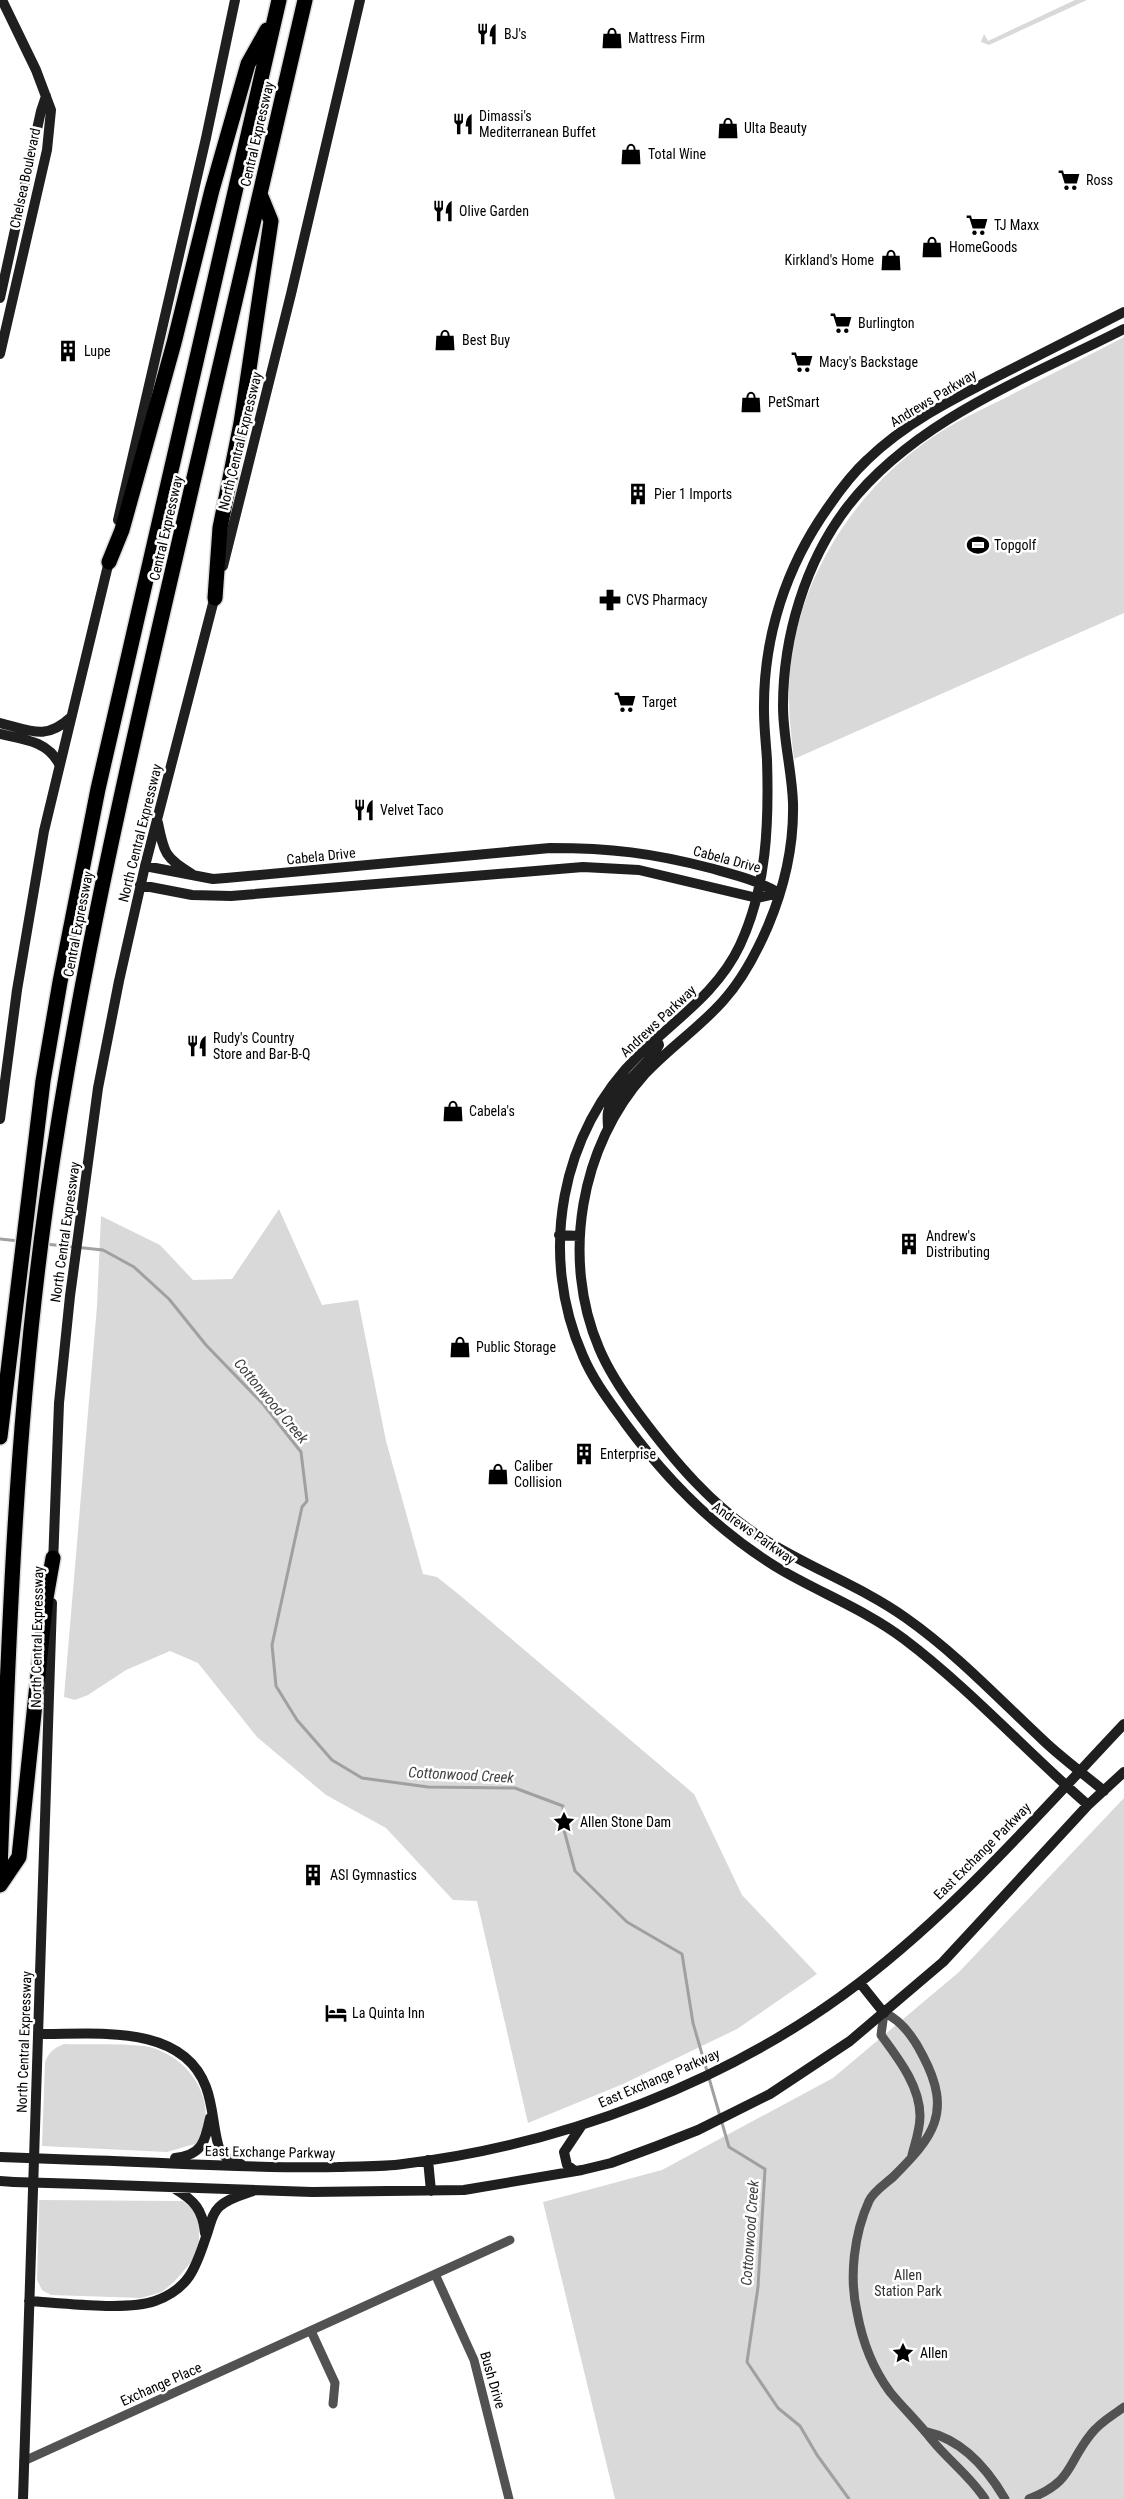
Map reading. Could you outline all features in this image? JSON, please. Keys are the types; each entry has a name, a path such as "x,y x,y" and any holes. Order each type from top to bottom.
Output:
{"highway":[{"name":"Central Expressway","path":"0,1872 11,1602 35,1290 48,1192 73,1038 112,836 305,0"},
{"path":"108,562 122,530 174,343 212,190 248,64 278,6"},
{"name":"Central Expressway","path":"0,1437 16,1288 51,1031 98,789 278,6"},
{"path":"215,598 220,528 241,423 271,221 260,194"},
{"path":"0,1885 19,1857 46,1598 53,1558"}],"main road":[{"name":"Chelsea Boulevard","path":"0,354 47,150 51,110 2,0"},
{"path":"0,1119 17,990 44,832 206,138 235,0"},
{"name":"North Central Expressway","path":"22,2499 59,1403 70,1296 102,1070 140,885 215,598 291,294 360,0"},
{"name":"Chelsea Boulevard","path":"0,298 41,111 46,96"},
{"name":"Andrews Parkway","path":"1088,1806 954,1679 910,1644 859,1610 777,1568 720,1528 697,1508 651,1459 611,1403 583,1356 563,1297 559,1235 565,1187 574,1157 583,1136 609,1090 636,1057 708,992 740,946 757,898 767,836 767,762 764,710 767,655 777,608 794,567 820,520 865,461 904,428 951,400 1124,312"},
{"name":"Andrews Parkway","path":"1104,1791 1050,1746 966,1666 922,1630 866,1593 813,1567 763,1538 734,1518 708,1496 665,1448 626,1396 598,1347 582,1294 579,1236 588,1188 601,1143 608,1129 640,1080 722,1002 741,979 753,959 770,922 786,870 791,840 793,804 783,710 789,635 804,589 833,529 848,506 877,474 915,442 958,412 1124,329"},
{"path":"1082,333 1088,348"},
{"path":"820,520 833,529"},
{"path":"0,722 45,733 58,729 70,718"},
{"path":"0,734 42,744 54,755 59,764"},
{"path":"157,819 162,845 170,860 198,876"},
{"name":"Cabela Drive","path":"145,866 213,879 262,876 550,848 600,848 669,858 760,882 779,893"},
{"path":"140,885 192,895 231,896 584,866 639,870 757,898 779,893"},
{"path":"608,1129 608,1111 630,1078 655,1053 659,1045 657,1039"},
{"path":"559,1235 579,1236"},
{"path":"651,1459 665,1448"},
{"path":"804,1583 813,1567"},
{"path":"910,1644 922,1630"},
{"name":"East Exchange Parkway","path":"0,2157 259,2167 402,2164 529,2140 582,2125 636,2105 757,2049 860,1983 947,1906 1066,1786 1124,1724"},
{"path":"0,2181 312,2192 431,2191 497,2186 611,2163 723,2118 780,2088 850,2041 943,1962 1088,1806 1124,1772"},
{"path":"860,1983 884,2013"},
{"path":"38,2034 142,2037 164,2044 175,2050 198,2072 206,2088 220,2151 235,2162 259,2167"},
{"path":"156,2162 186,2157 196,2152 206,2138 212,2112"},
{"path":"575,2171 567,2165 564,2152 582,2125"},
{"path":"428,2160 431,2191"},
{"path":"173,2188 187,2196 197,2206 203,2216 206,2237"},
{"path":"29,2301 131,2305 156,2301 184,2283 193,2272 199,2262 211,2220 220,2206 229,2200 257,2189"}],"street":[{"path":"912,2155 919,2128 918,2106 907,2073 881,2035 884,2013 899,2020 920,2050 935,2087 938,2115 934,2129 926,2142 870,2199 859,2230 854,2265 856,2310 869,2354 888,2390 970,2478 984,2499"},
{"name":"Exchange Place","path":"24,2461 510,2240"},
{"name":"Bush Drive","path":"435,2274 476,2367 509,2499"},
{"path":"311,2331 335,2383 333,2404"},
{"path":"1029,2499 1044,2493 1063,2479 1091,2434 1104,2420 1124,2407"},
{"path":"927,2432 937,2434 974,2457 989,2474 1005,2499"}],"green space":[{"path":"1075,0 1087,0 989,45 981,42 984,34 988,41"},
{"name":"Topgolf","path":"1124,337 1124,613 794,759 789,693 793,646 803,609 817,573 835,539 857,507 911,453 942,431"},
{"path":"279,1209 322,1305 358,1300 386,1441 423,1574 437,1577 462,1597 694,1794 742,1895 817,1974 737,2029 623,2084 528,2123 477,1901 453,1900 386,1828 326,1795 257,1737 198,1663 170,1651 126,1670 88,1695 75,1700 64,1697 97,1306 101,1216 160,1245 193,1280 232,1279"},
{"name":"Allen Station Park","path":"1124,1798 1124,2499 615,2499 543,2202 662,2170 833,2078 959,1972"},
{"path":"64,2044 149,2047 173,2058 192,2076 204,2099 205,2125 198,2143 167,2152 42,2146 45,2062 52,2051"},
{"path":"39,2200 183,2201 199,2215 199,2242 193,2260 174,2282 162,2292 141,2298 51,2295 42,2290 37,2280"}],"waterway":[{"name":"Cottonwood Creek","path":"0,1239 19,1241"},
{"name":"Cottonwood Creek","path":"45,1244 103,1250 134,1267 169,1299 206,1345 263,1404 301,1452 307,1501 302,1507 272,1645 276,1686 297,1720 332,1760 362,1778 428,1787 515,1788 563,1806 564,1830 575,1871 627,1922 682,1954 693,2023 729,2147 765,2169 758,2287 747,2362 778,2408 800,2426 817,2455 849,2499"}],"place":[{"name":"BJ's","path":"487,34"},
{"name":"Mattress Firm","path":"612,38"},
{"name":"Dimassi's Mediterranean Buffet","path":"463,124"},
{"name":"Ulta Beauty","path":"728,128"},
{"name":"Total Wine","path":"631,154"},
{"name":"Ross","path":"1069,180"},
{"name":"Olive Garden","path":"443,211"},
{"name":"TJ Maxx","path":"977,225"},
{"name":"HomeGoods","path":"932,247"},
{"name":"Kirkland's Home","path":"891,260"},
{"name":"Burlington","path":"841,323"},
{"name":"Best Buy","path":"445,340"},
{"name":"Lupe","path":"68,351"},
{"name":"Macy's Backstage","path":"802,362"},
{"name":"PetSmart","path":"751,402"},
{"name":"Pier 1 Imports","path":"638,494"},
{"name":"Topgolf","path":"978,545"},
{"name":"CVS Pharmacy","path":"610,600"},
{"name":"Target","path":"625,702"},
{"name":"Velvet Taco","path":"364,810"},
{"name":"Rudy's Country Store and Bar-B-Q","path":"197,1046"},
{"name":"Cabela's","path":"453,1111"},
{"name":"Andrew's Distributing","path":"909,1244"},
{"name":"Public Storage","path":"460,1347"},
{"name":"Enterprise","path":"584,1454"},
{"name":"Caliber Collision","path":"498,1474"},
{"name":"Allen Stone Dam","path":"564,1822"},
{"name":"ASI Gymnastics","path":"313,1875"},
{"name":"La Quinta Inn","path":"336,2013"},
{"name":"Allen","path":"903,2353"}]}
